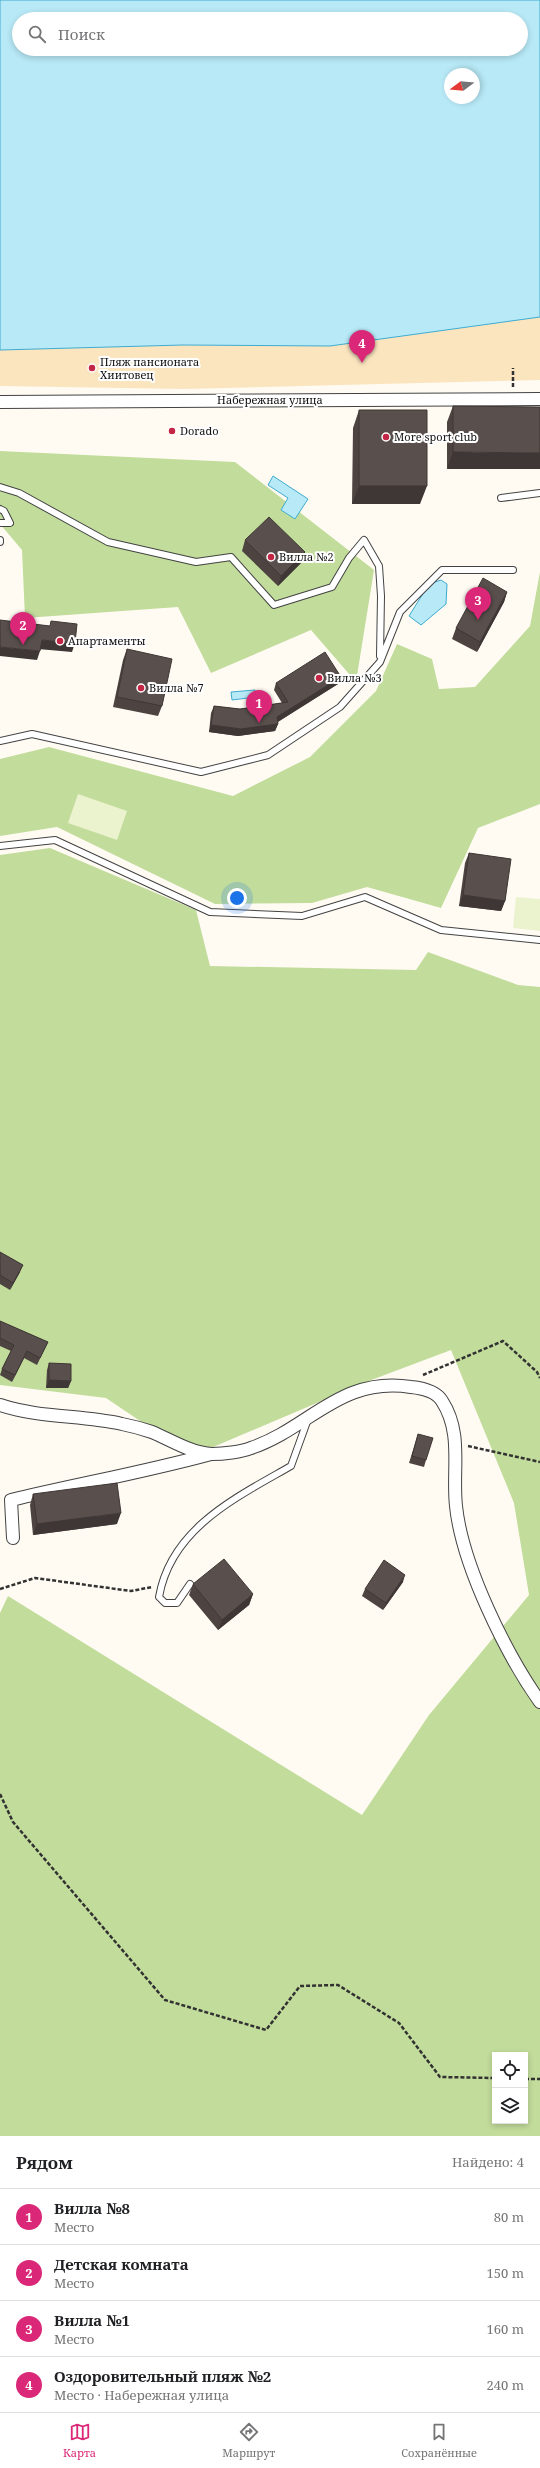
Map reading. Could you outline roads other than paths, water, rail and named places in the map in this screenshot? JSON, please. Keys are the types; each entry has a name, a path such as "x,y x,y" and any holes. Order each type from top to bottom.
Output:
{"street":[{"name":"Набережная улица","path":"0,402 273,399 540,399"},
{"path":"13,1538 11,1500 93,1480 154,1470 211,1454 251,1449 280,1434 337,1398 367,1388 399,1385 424,1389 441,1398 451,1417 456,1444 456,1506 466,1549 483,1597 511,1653 540,1702"},
{"path":"0,1405 122,1424 151,1432 180,1446 211,1454"}],"lane":[{"path":"0,487 19,493 108,542 196,562 230,557 274,605 332,587 349,558 364,540 379,566 381,596 380,662"},
{"path":"501,498 540,493"},
{"path":"0,509 4,511 10,523 0,523"},
{"path":"0,741 32,734 201,772 268,755 340,707 380,662 400,612 442,570 513,570"},
{"path":"0,846 55,840 210,912 302,916 364,898 441,930 540,940"},
{"path":"190,1584 177,1603 165,1603 159,1597 162,1578 182,1543 218,1508 291,1466 310,1415"}],"water":[{"path":"0,0 540,0 540,317 330,346 183,345 0,350"},
{"path":"273,476 308,499 295,519 281,510 288,498 268,485"},
{"path":"441,580 447,584 446,604 421,625 409,616 429,584"},
{"path":"255,690 256,697 232,700 231,692"}],"place":[{"name":"Оздоровительный пляж №2","path":"362,363"},
{"name":"Пляж пансионата Хиитовец","path":"92,368"},
{"name":"Dorado","path":"172,431"},
{"name":"More sport club","path":"386,437"},
{"name":"Вилла №2","path":"271,557"},
{"name":"Вилла №1","path":"478,620"},
{"name":"Апартаменты","path":"60,641"},
{"name":"Детская комната","path":"23,645"},
{"name":"Вилла №3","path":"319,678"},
{"name":"Вилла №7","path":"141,688"},
{"name":"Вилла №8","path":"259,723"}]}
